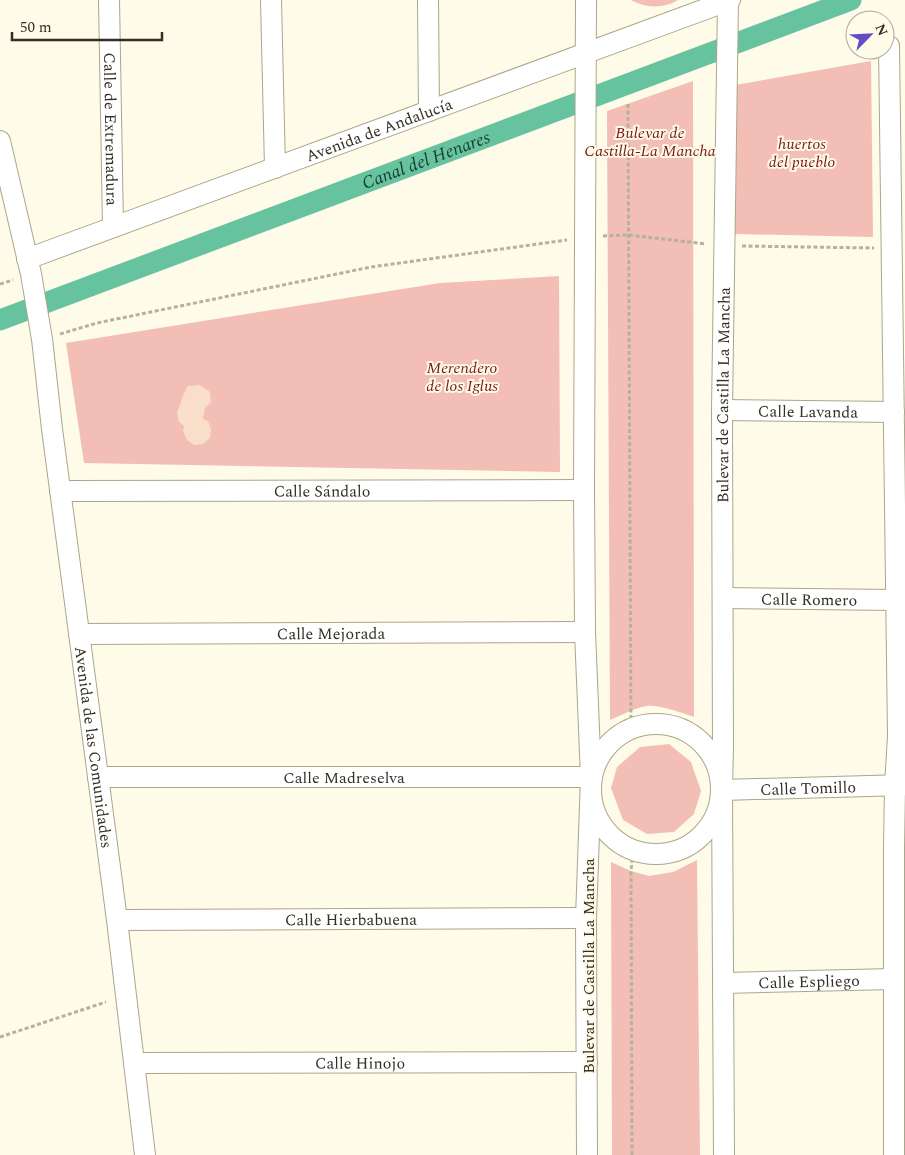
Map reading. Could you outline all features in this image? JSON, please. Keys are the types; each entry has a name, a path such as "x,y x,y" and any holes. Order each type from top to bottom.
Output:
{"street":[{"name":"Calle de Extremadura","path":"109,0 113,227"},
{"path":"271,0 275,168"},
{"path":"428,0 429,111"},
{"name":"Bulevar de Castilla La Mancha","path":"586,0 585,632 591,777 592,799 596,816 606,830 626,847 646,854 668,854 698,840 716,816 722,790 719,770 709,750 691,733 666,723 638,725 620,734 607,745 596,761 591,777 586,918 587,1155"},
{"name":"Avenida de Andalucía","path":"29,267 113,227 728,1"},
{"name":"Bulevar de Castilla La Mancha","path":"724,1155 722,410 728,1"},
{"path":"890,60 896,239 894,412 896,600 901,733 894,979 899,1015 894,1155"},
{"path":"0,141 29,267"},
{"name":"Avenida de las Comunidades","path":"29,267 42,339 60,491 117,920 145,1155"},
{"name":"Calle Lavanda","path":"722,410 894,412"},
{"name":"Calle Sándalo","path":"60,491 584,490"},
{"name":"Calle Romero","path":"723,598 896,600"},
{"name":"Calle Mejorada","path":"79,634 585,632"},
{"name":"Calle Madreselva","path":"98,777 591,777"},
{"name":"Calle Tomillo","path":"722,790 900,786"},
{"name":"Calle Hierbabuena","path":"117,920 586,918"},
{"name":"Calle Espliego","path":"724,983 894,979"},
{"name":"Calle Hinojo","path":"134,1063 587,1062"}],"path":[{"path":"628,104 631,729"},
{"path":"42,339 97,323 370,267 586,237 629,236 725,246 896,239"},
{"path":"632,1155 631,871 633,849"},
{"path":"0,1037 126,996"}],"green space":[{"path":"631,0 678,0 667,5 648,6"},
{"name":"huertos del pueblo","path":"871,61 873,237 735,234 730,86"},
{"name":"Bulevar de Castilla-La Mancha","path":"693,81 694,717 670,709 647,706 637,708 610,720 607,111"},
{"name":"Merendero de los Iglus","path":"559,276 560,472 84,463 66,343 440,283"},
{"path":"669,744 691,762 701,791 694,814 674,832 647,834 623,820 611,788 617,767 640,747"},
{"path":"697,860 700,1155 612,1155 611,862 631,871 649,876 673,872"}],"building":[{"path":"200,385 210,392 211,402 205,408 203,419 208,421 211,429 210,438 203,444 194,445 187,440 183,431 184,426 179,422 177,413 188,386"}],"waterway":[{"name":"Canal del Henares","path":"0,320 851,0"}]}
